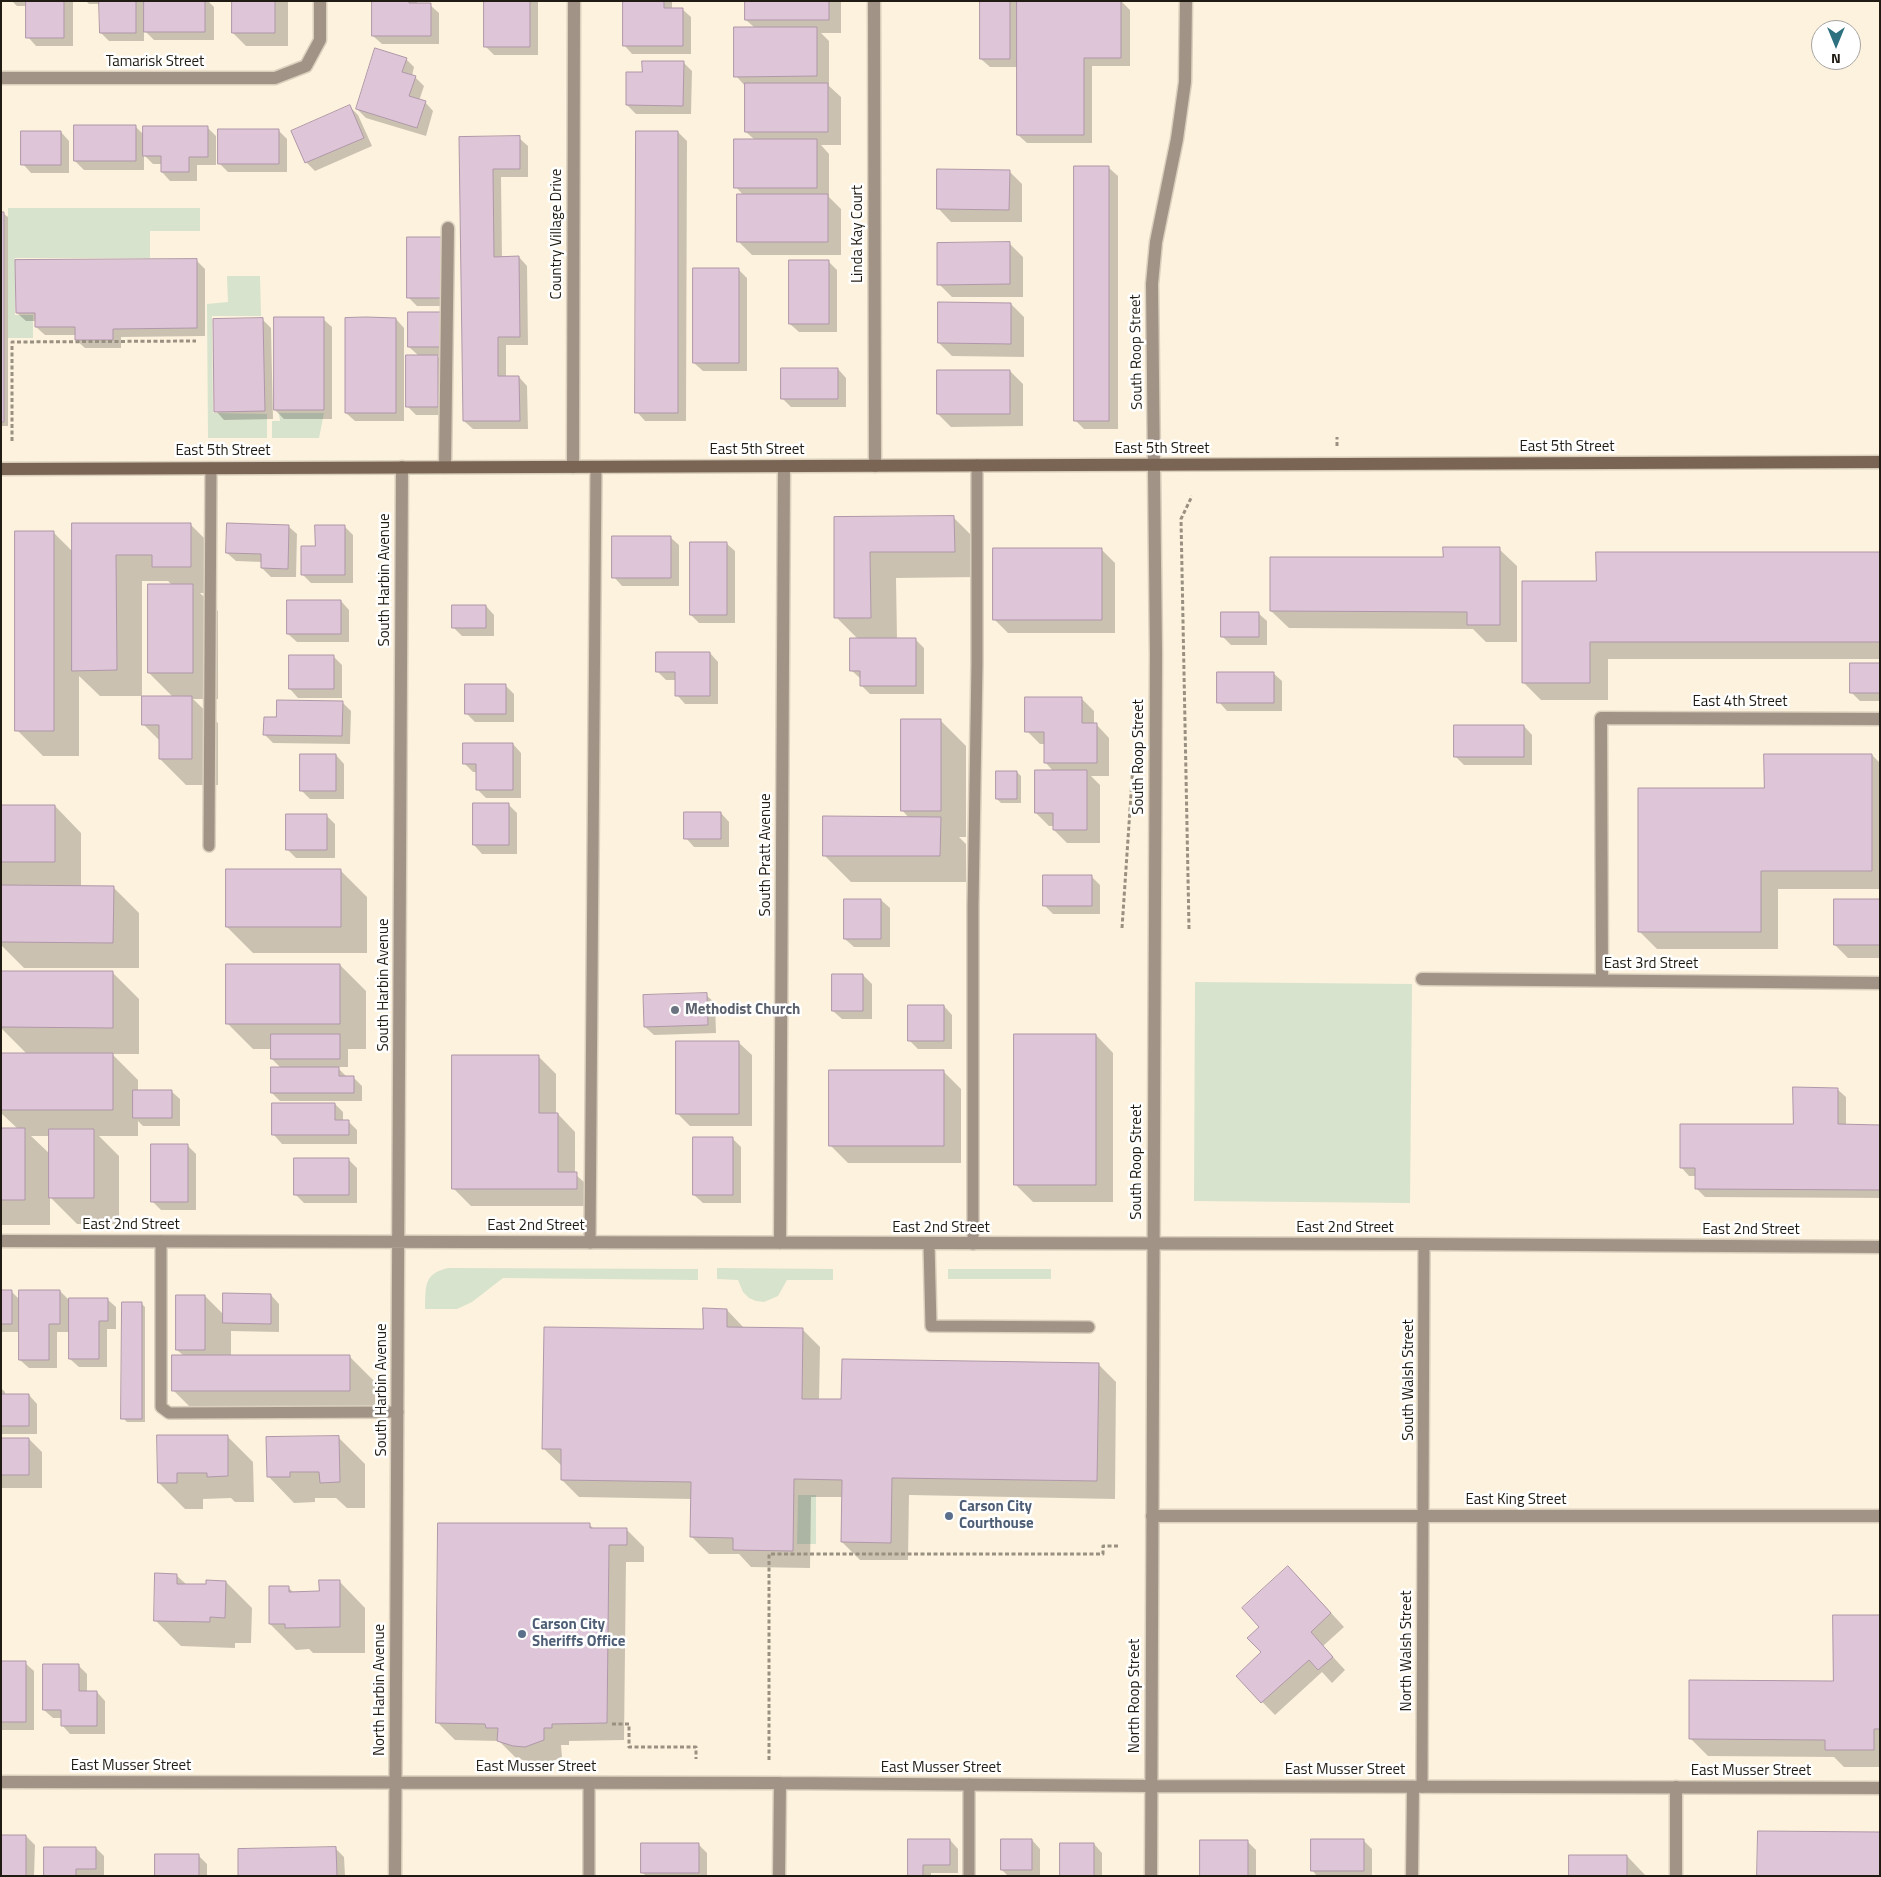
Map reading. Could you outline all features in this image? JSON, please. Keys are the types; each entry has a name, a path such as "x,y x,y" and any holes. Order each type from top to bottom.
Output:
{"main road":[{"name":"East 5th Street","path":"1,468 1880,462"}],"street":[{"name":"Tamarisk Street","path":"1,78 275,78 306,66 320,40 320,1"},
{"name":"Country Village Drive","path":"573,467 574,1"},
{"name":"Linda Kay Court","path":"874,1 876,466"},
{"name":"South Roop Street","path":"1152,1516 1156,664 1153,261 1159,221 1178,139 1185,82 1186,1"},
{"path":"445,467 448,228"},
{"name":"South Pratt Avenue","path":"780,1244 784,466"},
{"name":"South Harbin Avenue","path":"398,1504 402,467"},
{"name":"East 4th Street","path":"1602,980 1600,718 1880,719"},
{"name":"East 3rd Street","path":"1422,979 1880,983"},
{"name":"East 2nd Street","path":"1,1241 1424,1244 1880,1247"},
{"name":"North Harbin Avenue","path":"396,1876 398,1504"},
{"name":"East King Street","path":"1152,1516 1880,1516"},
{"name":"North Roop Street","path":"1151,1876 1152,1516"},
{"name":"East Musser Street","path":"1,1782 1880,1788"},
{"path":"780,1783 780,1876"},
{"name":"North Walsh Street","path":"1412,1876 1418,1786"},
{"path":"1676,1787 1676,1876"}],"lane":[{"path":"973,1244 973,906 977,672 977,465"},
{"path":"590,1243 596,467"},
{"path":"209,846 211,468"},
{"path":"161,1242 161,1407 169,1413 398,1412"},
{"path":"929,1244 931,1326 1089,1327"},
{"name":"South Walsh Street","path":"1424,1244 1424,1516"},
{"name":"North Walsh Street","path":"1418,1786 1424,1516"},
{"path":"589,1783 589,1876"},
{"path":"969,1784 969,1876"}],"path":[{"path":"12,441 12,342 196,341"},
{"path":"1188,929 1181,519 1192,496"},
{"path":"1122,928 1134,765"},
{"path":"769,1760 769,1554 1104,1554 1104,1546 1120,1546"},
{"path":"612,1724 629,1724 629,1747 696,1747 696,1759"}],"green space":[{"path":"8,208 200,208 200,231 150,231 150,258 15,258 15,315 33,315 33,338 8,338"},
{"path":"227,276 260,276 261,316 212,316 213,413 267,414 267,438 208,438 207,304 228,302"},
{"path":"279,413 324,413 319,438 272,438 272,421 280,421"},
{"path":"1195,982 1412,984 1410,1203 1194,1201"},
{"path":"448,1268 698,1269 698,1280 503,1278 472,1302 457,1309 425,1309 426,1288 430,1278 434,1274"},
{"path":"717,1268 833,1269 833,1280 787,1280 778,1296 764,1302 749,1298 743,1292 738,1280 717,1279"},
{"path":"948,1269 1051,1269 1051,1279 948,1279"},
{"path":"798,1495 816,1495 816,1544 797,1544"}],"building":[{"path":"26,1 64,1 64,38 26,38"},
{"path":"99,1 136,1 136,33 100,33"},
{"path":"144,1 205,1 205,32 144,32"},
{"path":"232,1 275,1 275,33 232,33"},
{"path":"372,1 431,3 431,36 372,36"},
{"path":"484,1 530,1 530,47 484,47"},
{"path":"623,1 664,1 664,8 683,8 683,46 623,46"},
{"path":"745,1 829,1 829,20 745,20"},
{"path":"980,1 1010,1 1010,59 980,59"},
{"path":"1017,1 1121,1 1121,58 1084,58 1084,135 1017,135"},
{"path":"734,27 817,27 817,76 734,77"},
{"path":"375,48 407,58 402,72 416,76 409,96 426,101 417,128 356,109"},
{"path":"642,61 684,61 683,106 626,105 626,72 642,72"},
{"path":"745,83 828,83 828,132 745,132"},
{"path":"350,105 364,138 305,163 291,131"},
{"path":"74,125 136,125 136,161 74,161"},
{"path":"143,126 208,126 208,157 189,157 189,172 161,172 161,156 143,156"},
{"path":"218,129 279,129 279,164 218,164"},
{"path":"21,131 61,131 61,165 21,165"},
{"path":"636,131 678,131 678,413 635,413"},
{"path":"520,136 520,169 493,169 494,257 519,256 520,337 498,337 498,376 519,376 520,421 463,421 459,137"},
{"path":"734,139 817,139 817,188 734,188"},
{"path":"1074,166 1109,166 1109,421 1074,421"},
{"path":"937,169 1010,170 1009,210 937,209"},
{"path":"737,194 828,194 828,242 737,242"},
{"path":"1,212 4,212 4,422 1,422"},
{"path":"407,237 444,237 444,298 407,298"},
{"path":"1010,242 1010,284 937,285 937,243"},
{"path":"197,259 197,328 113,329 113,340 75,340 75,327 35,327 35,313 16,313 15,260"},
{"path":"789,260 829,260 829,324 789,324"},
{"path":"693,268 739,268 739,363 693,363"},
{"path":"938,302 1011,303 1011,344 938,343"},
{"path":"408,312 443,312 443,347 408,347"},
{"path":"274,317 324,317 324,410 274,410"},
{"path":"263,318 265,411 214,412 213,319"},
{"path":"345,318 396,318 396,413 345,413"},
{"path":"406,355 438,355 438,407 406,407"},
{"path":"781,368 838,368 838,399 781,399"},
{"path":"937,370 1010,370 1010,414 937,414"},
{"path":"954,516 955,552 870,552 871,618 834,618 834,517"},
{"path":"72,523 191,523 191,567 152,567 152,555 116,555 117,670 72,671"},
{"path":"227,523 289,525 288,569 261,568 261,554 226,553"},
{"path":"315,525 345,525 345,575 301,575 301,546 315,546"},
{"path":"15,531 54,531 54,731 15,731"},
{"path":"612,536 671,536 671,578 612,578"},
{"path":"690,542 727,542 727,615 690,615"},
{"path":"1443,547 1500,547 1500,625 1467,625 1467,612 1270,611 1270,557 1443,557"},
{"path":"993,548 1102,548 1102,620 993,620"},
{"path":"1596,552 1880,552 1880,642 1590,642 1590,683 1522,683 1522,581 1596,581"},
{"path":"148,584 193,584 193,673 148,673"},
{"path":"287,600 341,600 341,634 287,634"},
{"path":"452,605 486,605 486,628 452,628"},
{"path":"1221,612 1259,612 1259,637 1221,637"},
{"path":"850,638 916,638 916,686 860,686 860,671 850,671"},
{"path":"656,652 710,652 710,696 675,696 675,672 656,672"},
{"path":"289,655 334,655 334,689 289,689"},
{"path":"1850,663 1880,663 1880,693 1850,693"},
{"path":"1217,672 1274,672 1274,703 1217,703"},
{"path":"465,684 506,684 506,714 465,714"},
{"path":"142,696 192,696 192,759 159,759 159,725 142,725"},
{"path":"1025,697 1082,697 1082,723 1097,723 1097,763 1044,763 1044,732 1025,732"},
{"path":"277,700 343,701 342,736 263,735 264,717 276,717"},
{"path":"901,719 941,719 941,811 901,811"},
{"path":"1454,725 1524,725 1524,757 1454,757"},
{"path":"463,743 513,743 513,790 476,790 476,764 463,764"},
{"path":"300,754 336,754 336,791 300,791"},
{"path":"1764,754 1872,754 1872,871 1761,871 1761,932 1638,932 1638,788 1764,788"},
{"path":"1035,770 1087,770 1087,830 1053,830 1053,813 1035,813"},
{"path":"996,771 1017,771 1017,799 996,799"},
{"path":"473,803 509,803 509,845 473,845"},
{"path":"1,805 55,805 55,862 1,862"},
{"path":"684,812 721,812 721,839 684,839"},
{"path":"286,814 327,814 327,850 286,850"},
{"path":"823,816 941,817 940,856 823,856"},
{"path":"226,869 341,869 341,927 226,927"},
{"path":"1043,875 1092,875 1092,906 1043,906"},
{"path":"1,885 114,886 113,943 1,942"},
{"path":"844,899 881,899 881,939 844,939"},
{"path":"1834,899 1880,899 1880,945 1834,945"},
{"path":"226,964 340,964 340,1024 226,1024"},
{"path":"1,971 113,971 113,1028 1,1027"},
{"path":"832,974 863,974 863,1011 832,1011"},
{"name":"Methodist Church","path":"707,993 708,1025 644,1027 643,995"},
{"path":"908,1005 944,1005 944,1041 908,1041"},
{"path":"271,1034 340,1034 340,1059 271,1059"},
{"path":"1014,1034 1096,1034 1096,1185 1014,1185"},
{"path":"676,1041 739,1041 739,1114 676,1114"},
{"path":"1,1053 113,1053 113,1110 1,1110"},
{"path":"452,1055 539,1055 539,1113 558,1113 558,1172 577,1172 577,1189 452,1189"},
{"path":"271,1067 339,1067 339,1076 354,1076 354,1093 271,1093"},
{"path":"829,1070 944,1070 944,1146 829,1146"},
{"path":"1793,1087 1838,1088 1838,1124 1880,1125 1880,1190 1695,1189 1695,1168 1680,1168 1680,1124 1793,1124"},
{"path":"133,1090 172,1090 172,1118 133,1118"},
{"path":"272,1103 335,1103 335,1120 349,1120 349,1135 272,1135"},
{"path":"1,1128 25,1128 25,1200 1,1200"},
{"path":"49,1129 94,1129 94,1198 49,1198"},
{"path":"693,1137 733,1137 733,1195 693,1195"},
{"path":"151,1144 188,1144 188,1202 151,1202"},
{"path":"294,1158 349,1158 349,1195 294,1195"},
{"path":"1,1290 12,1290 12,1324 1,1324"},
{"path":"19,1290 60,1290 60,1324 49,1324 49,1360 19,1360"},
{"path":"223,1293 271,1294 271,1324 223,1323"},
{"path":"176,1295 205,1295 205,1350 176,1350"},
{"path":"69,1298 108,1298 108,1321 99,1321 99,1359 69,1359"},
{"path":"122,1302 142,1302 142,1419 121,1419"},
{"path":"703,1308 727,1309 727,1327 803,1328 802,1399 841,1399 842,1359 1099,1363 1097,1481 892,1478 891,1543 841,1542 842,1480 794,1479 793,1551 733,1550 733,1538 690,1537 691,1482 561,1480 561,1449 542,1449 544,1327 703,1329"},
{"path":"172,1355 350,1355 350,1391 172,1391"},
{"path":"1,1394 29,1394 29,1426 1,1426"},
{"path":"157,1435 228,1435 228,1476 207,1477 207,1473 177,1473 177,1483 158,1483"},
{"path":"339,1436 340,1482 320,1483 319,1472 290,1472 290,1477 267,1477 266,1437"},
{"path":"1,1438 29,1438 29,1475 1,1475"},
{"name":"Carson City Sheriffs Office","path":"438,1523 590,1523 590,1528 627,1528 627,1545 609,1545 607,1723 552,1724 552,1728 544,1728 544,1740 525,1747 513,1746 497,1741 498,1728 486,1728 485,1724 436,1723"},
{"path":"1288,1566 1331,1613 1311,1632 1333,1657 1318,1670 1309,1660 1261,1703 1236,1676 1261,1652 1247,1638 1259,1627 1242,1608"},
{"path":"155,1573 177,1574 177,1584 206,1584 206,1580 226,1581 225,1618 210,1617 210,1622 154,1621"},
{"path":"319,1580 340,1580 340,1627 285,1628 285,1624 269,1624 269,1586 289,1586 289,1592 319,1591"},
{"path":"1833,1615 1880,1615 1880,1729 1874,1729 1874,1750 1825,1750 1825,1740 1689,1739 1689,1680 1833,1681"},
{"path":"1,1661 26,1661 26,1722 1,1722"},
{"path":"43,1664 79,1664 79,1691 97,1691 97,1726 61,1726 61,1710 43,1710"},
{"path":"1758,1831 1880,1832 1880,1876 1757,1876"},
{"path":"1,1835 26,1835 26,1876 1,1876"},
{"path":"908,1839 950,1839 950,1865 923,1865 923,1876 908,1876"},
{"path":"1001,1839 1032,1839 1032,1870 1001,1870"},
{"path":"1311,1839 1364,1839 1364,1871 1311,1871"},
{"path":"1200,1840 1248,1840 1248,1876 1200,1876"},
{"path":"641,1843 699,1843 699,1873 641,1873"},
{"path":"1060,1843 1094,1843 1094,1876 1060,1876"},
{"path":"44,1847 96,1847 96,1869 76,1869 76,1876 44,1876"},
{"path":"336,1847 337,1876 238,1876 238,1849"},
{"path":"155,1854 199,1854 199,1876 155,1876"},
{"path":"1569,1855 1627,1855 1627,1876 1569,1876"}],"place":[{"name":"Methodist Church","path":"675,1010"},
{"name":"Carson City Courthouse","path":"949,1516"},
{"name":"Carson City Sheriffs Office","path":"522,1634"}]}
